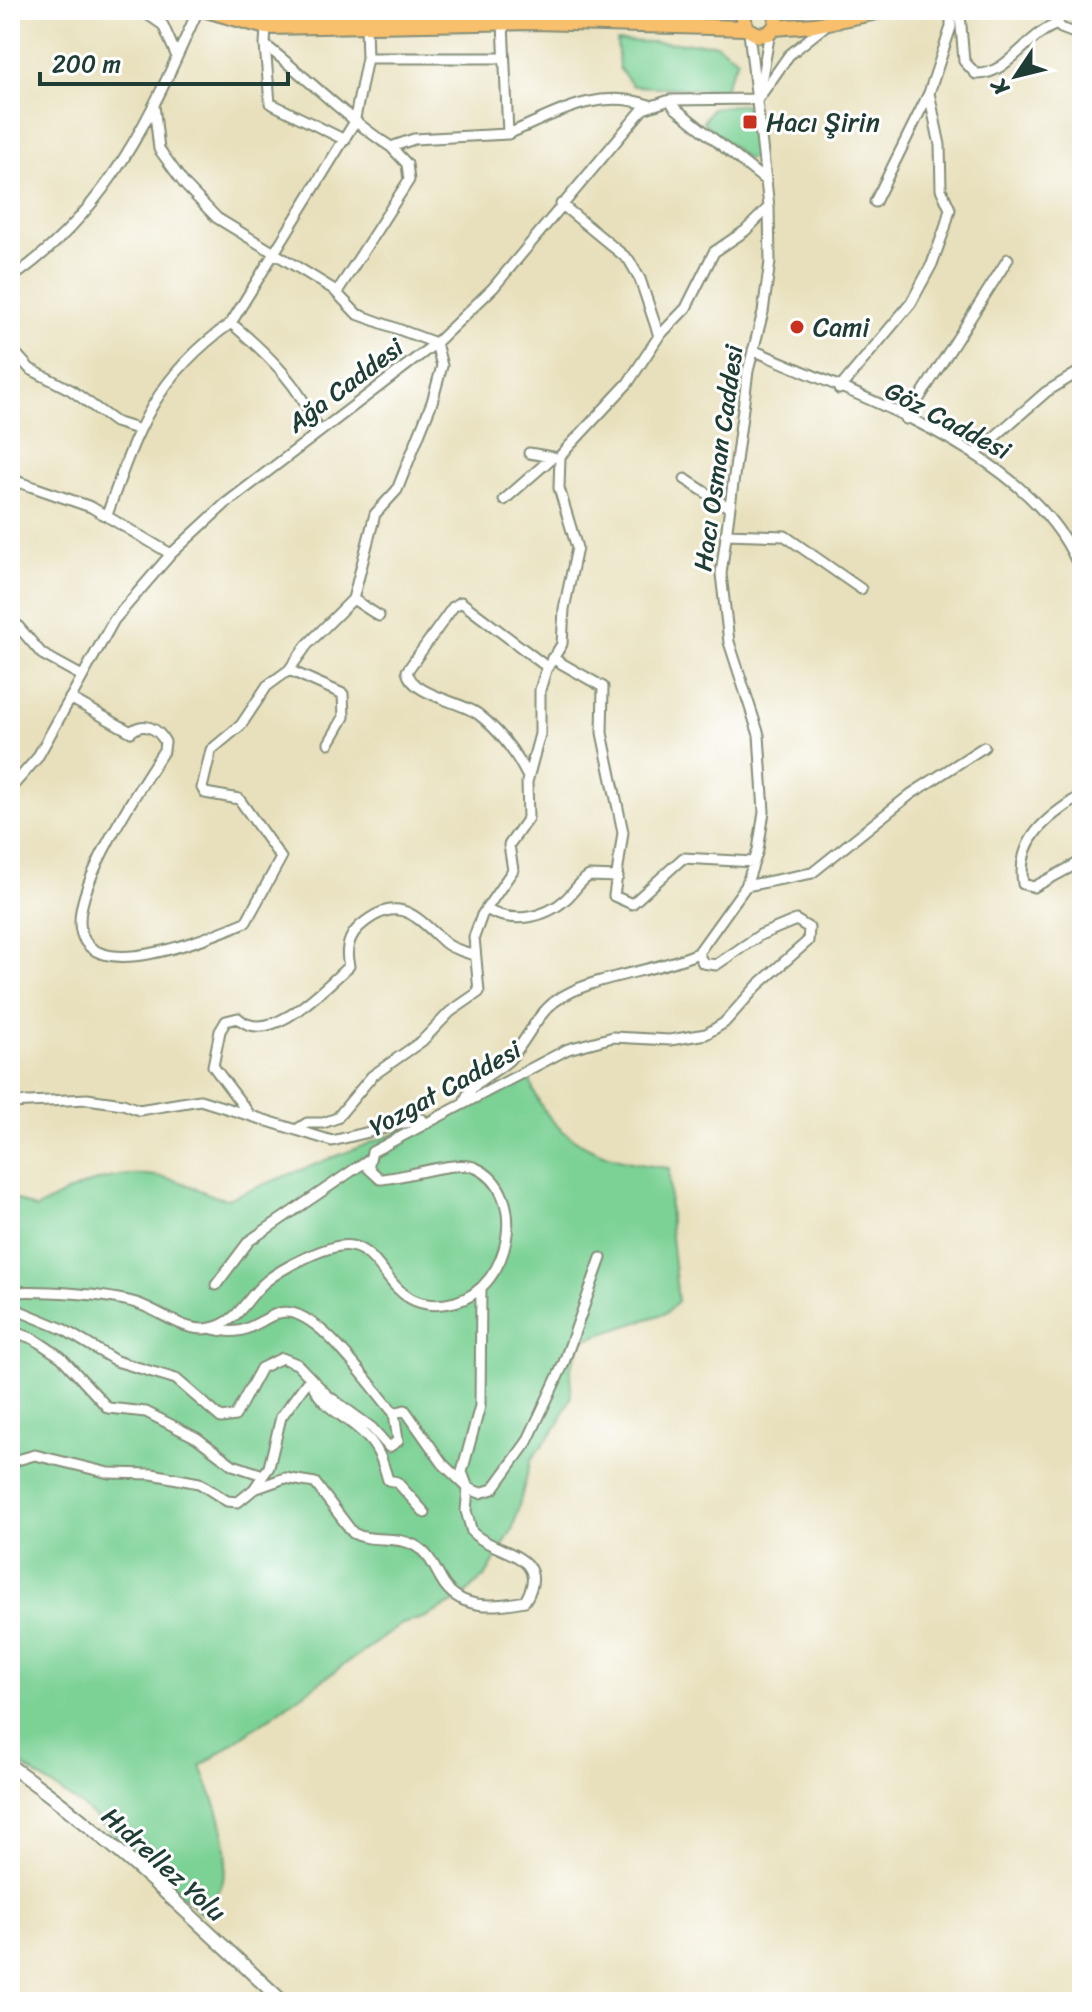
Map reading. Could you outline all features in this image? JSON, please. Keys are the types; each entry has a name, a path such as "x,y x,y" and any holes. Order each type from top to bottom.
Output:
{"main road":[{"path":"206,10 266,27 503,23 747,30 759,35 772,30 887,10"},
{"path":"279,10 298,13 448,10"},
{"path":"743,10 747,30"},
{"path":"772,30 777,10"}],"street":[{"path":"141,10 163,25 177,57"},
{"path":"10,279 60,239 100,195 135,145 198,10"},
{"path":"1049,10 1066,32 1082,36"},
{"path":"875,202 929,93 951,27 951,11 960,14 964,61 976,74 992,71 1040,32 1058,24"},
{"path":"758,99 789,55 836,20"},
{"path":"503,23 501,58 508,134"},
{"path":"107,515 137,429 153,401 182,367 231,323 345,140 354,123 367,58 366,26"},
{"path":"266,27 270,103 345,140"},
{"path":"747,30 758,99"},
{"path":"758,99 772,30"},
{"path":"265,45 317,86 354,123 391,147 407,164 409,180 337,292"},
{"path":"367,58 501,58"},
{"path":"839,389 911,303 929,271 945,228 950,209 941,189 940,145 929,93"},
{"path":"391,147 414,139 508,134 596,99 617,98 649,105 670,100 758,99"},
{"name":"Hacı Osman Caddesi","path":"699,949 734,907 746,886 764,812 762,750 753,707 733,656 726,626 721,574 728,507 753,350 769,279 769,207 758,99"},
{"path":"670,100 675,108 766,181"},
{"path":"70,698 131,732 141,726 150,727 165,742 164,750 112,833 80,922 83,936 93,947 124,956 153,955 246,922 281,858 239,799 205,793 202,788 211,750 241,725 267,686 289,670 307,645 353,599 375,514 397,490 432,402 442,366 436,343 357,314 337,292 217,218 185,185 159,149 154,105"},
{"name":"Ağa Caddesi","path":"10,789 31,766 114,620 171,554 225,504 436,343 493,288 561,204 649,105"},
{"path":"561,204 629,260 640,279 659,336"},
{"path":"504,500 557,456 628,383 659,336 686,308 714,252 745,231 769,207"},
{"path":"906,419 1008,259"},
{"path":"231,323 283,369 306,403 319,432"},
{"path":"10,347 30,369 71,390 115,422 137,429"},
{"name":"Göz Caddesi","path":"753,350 906,419 975,454 1004,473 1039,506 1067,544 1082,575"},
{"path":"975,454 1046,392 1082,370"},
{"path":"529,453 557,456"},
{"path":"296,1130 307,1123 323,1123 337,1118 372,1076 422,1041 450,1012 478,994 480,987 473,955 476,929 513,870 509,845 528,818 528,777 539,742 538,699 550,663 562,644 564,609 577,548 559,488 557,456"},
{"path":"10,479 52,492 107,515 171,554"},
{"path":"685,479 728,507"},
{"path":"725,534 785,536 861,589"},
{"path":"353,599 379,616"},
{"path":"528,777 515,753 487,721 468,707 415,686 407,671 453,607 461,602 550,663 603,687 602,733 623,832 614,896 632,904 683,858 754,862"},
{"path":"10,617 42,654 82,676"},
{"path":"289,670 343,694 344,717 329,743"},
{"path":"746,886 812,873 911,794 984,747"},
{"path":"1082,795 1049,816 1032,835 1023,856 1023,884 1034,887 1082,861"},
{"path":"486,909 508,918 532,916 557,907 589,876 618,877"},
{"path":"250,1115 213,1066 220,1031 226,1021 238,1018 251,1027 267,1028 313,998 349,966 347,951 353,934 385,911 408,912 433,929 446,945 473,955"},
{"name":"Yozgat Caddesi","path":"481,1288 500,1263 508,1237 502,1202 489,1178 476,1168 463,1166 380,1179 370,1172 368,1160 376,1149 440,1113 539,1061 595,1040 622,1037 670,1040 712,1031 806,944 810,931 800,920 782,925 713,966 703,963 699,949"},
{"path":"465,1100 474,1085 509,1059 547,1008 563,996 591,984 661,968 699,949"},
{"path":"10,1103 87,1099 123,1104 139,1110 200,1100 316,1139 339,1141 440,1113"},
{"path":"216,1285 249,1241 368,1160"},
{"path":"209,1328 232,1318 270,1278 339,1245 368,1252 394,1287 420,1301 454,1302 481,1288 480,1406 462,1472 468,1488 466,1511 472,1532 479,1539 514,1553 526,1564 531,1585 525,1601 489,1607 460,1598 443,1583 430,1558 415,1546 353,1533 323,1491 311,1481 285,1478 254,1489"},
{"path":"394,1413 403,1409 413,1416 434,1454 468,1488 480,1493 493,1489 527,1442 563,1365 601,1258"},
{"path":"10,1292 136,1303 191,1328 243,1331 275,1314 300,1316 334,1342 394,1413 398,1441 389,1447 372,1428 336,1402 293,1361 273,1359 261,1368 237,1413 225,1419 176,1379 116,1361 55,1325 10,1307"},
{"path":"10,1330 34,1339 61,1357 108,1408 146,1412 197,1438 233,1465 263,1475"},
{"path":"10,1462 35,1455 109,1473 152,1474 199,1483 230,1502 242,1500 263,1475 275,1449 281,1417 310,1378"},
{"path":"310,1378 319,1399 366,1435 381,1456 388,1480 397,1482 425,1513"},
{"name":"Hıdrellez Yolu","path":"10,1766 59,1799 162,1888 283,2002"}],"green space":[{"path":"617,41 716,44 738,59 723,90 633,86 619,68"},
{"path":"744,104 753,113 755,157 746,159 703,122 712,108"},
{"path":"530,1080 539,1102 551,1119 584,1145 625,1161 669,1168 670,1228 678,1301 666,1313 583,1340 571,1366 571,1397 559,1424 531,1460 513,1528 487,1574 459,1600 426,1617 402,1624 201,1766 221,1823 226,1861 223,1879 215,1896 201,1913 83,1807 10,1757 12,1197 36,1209 85,1185 138,1175 174,1180 227,1199"}],"place":[{"name":"Hacı Şirin","path":"750,122"},
{"name":"Cami","path":"797,327"}]}
